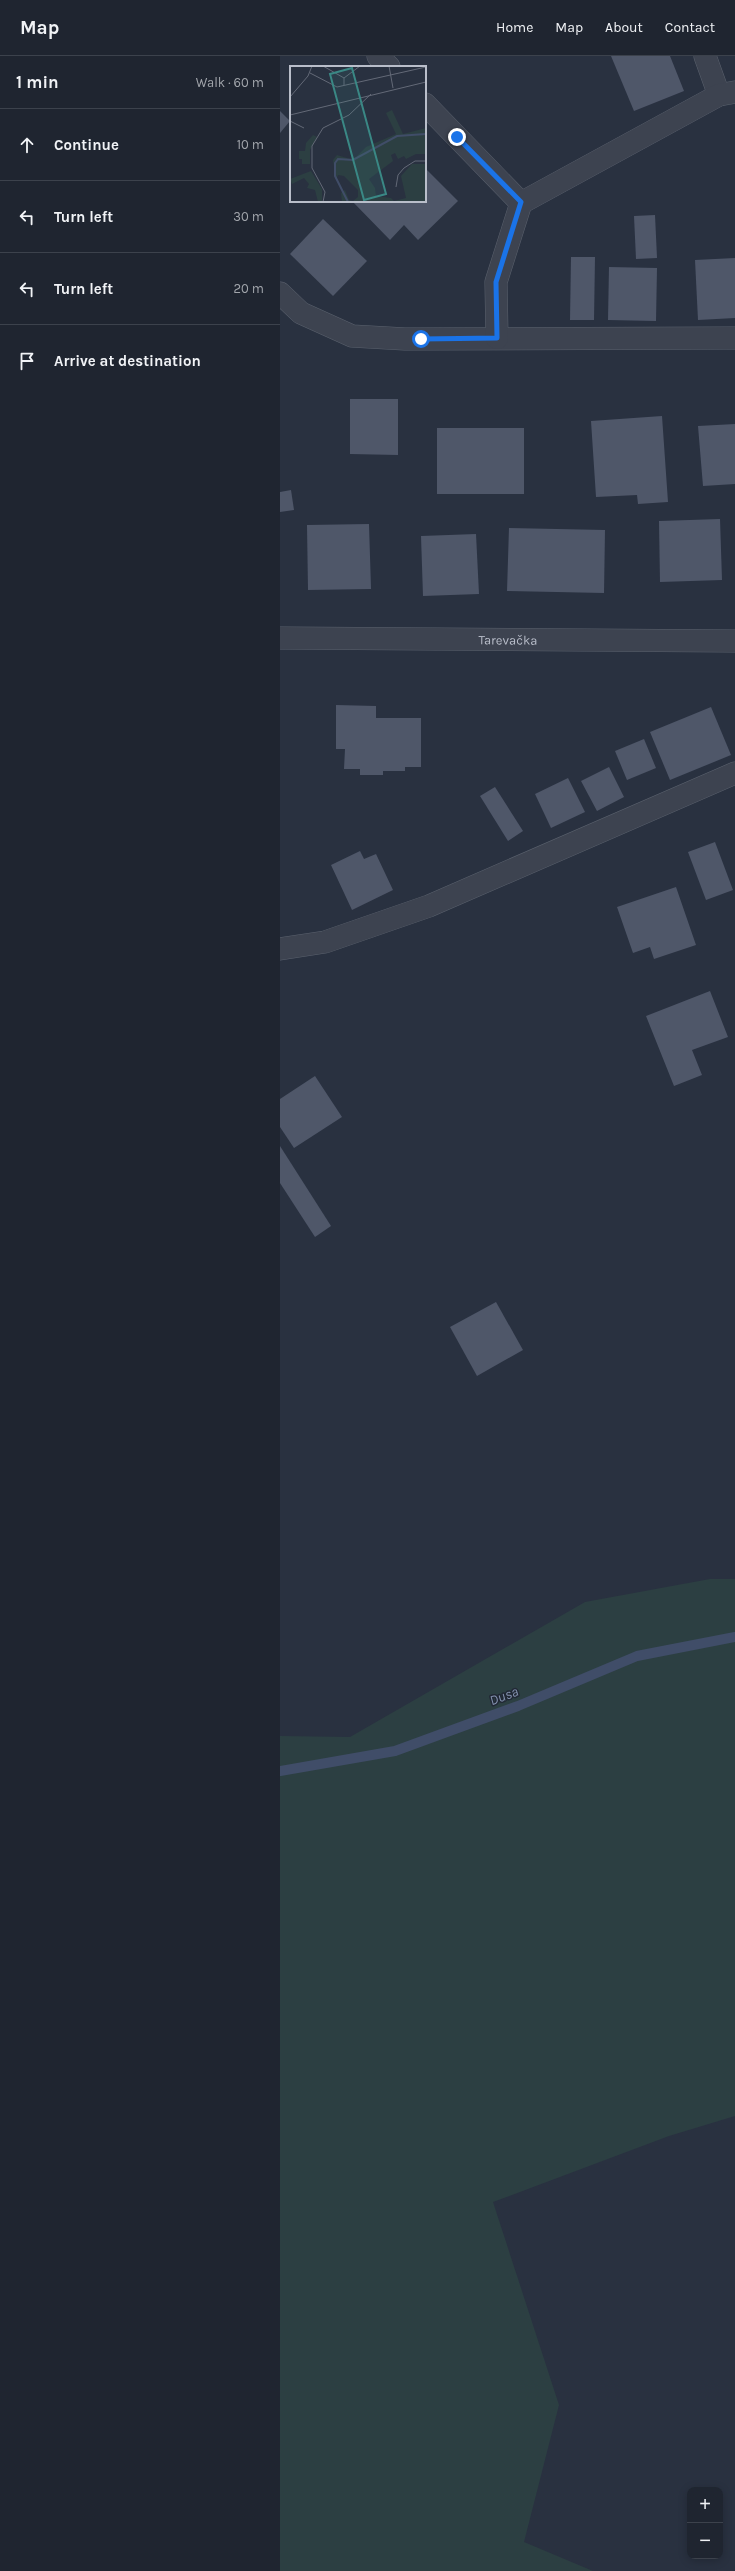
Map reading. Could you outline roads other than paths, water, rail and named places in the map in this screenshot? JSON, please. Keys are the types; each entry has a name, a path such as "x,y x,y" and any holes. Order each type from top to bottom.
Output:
{"street":[{"path":"378,56 387,66"},
{"path":"497,338 496,282 521,202 727,94 705,56"},
{"path":"426,105 521,202"},
{"path":"280,293 301,313 352,336 405,340 497,338 735,338"},
{"name":"Tarevačka","path":"280,638 735,640"},
{"path":"280,949 325,942 429,906 735,773"}],"waterway":[{"name":"Dusa","path":"280,1771 395,1751 518,1706 637,1656 735,1637"}]}
